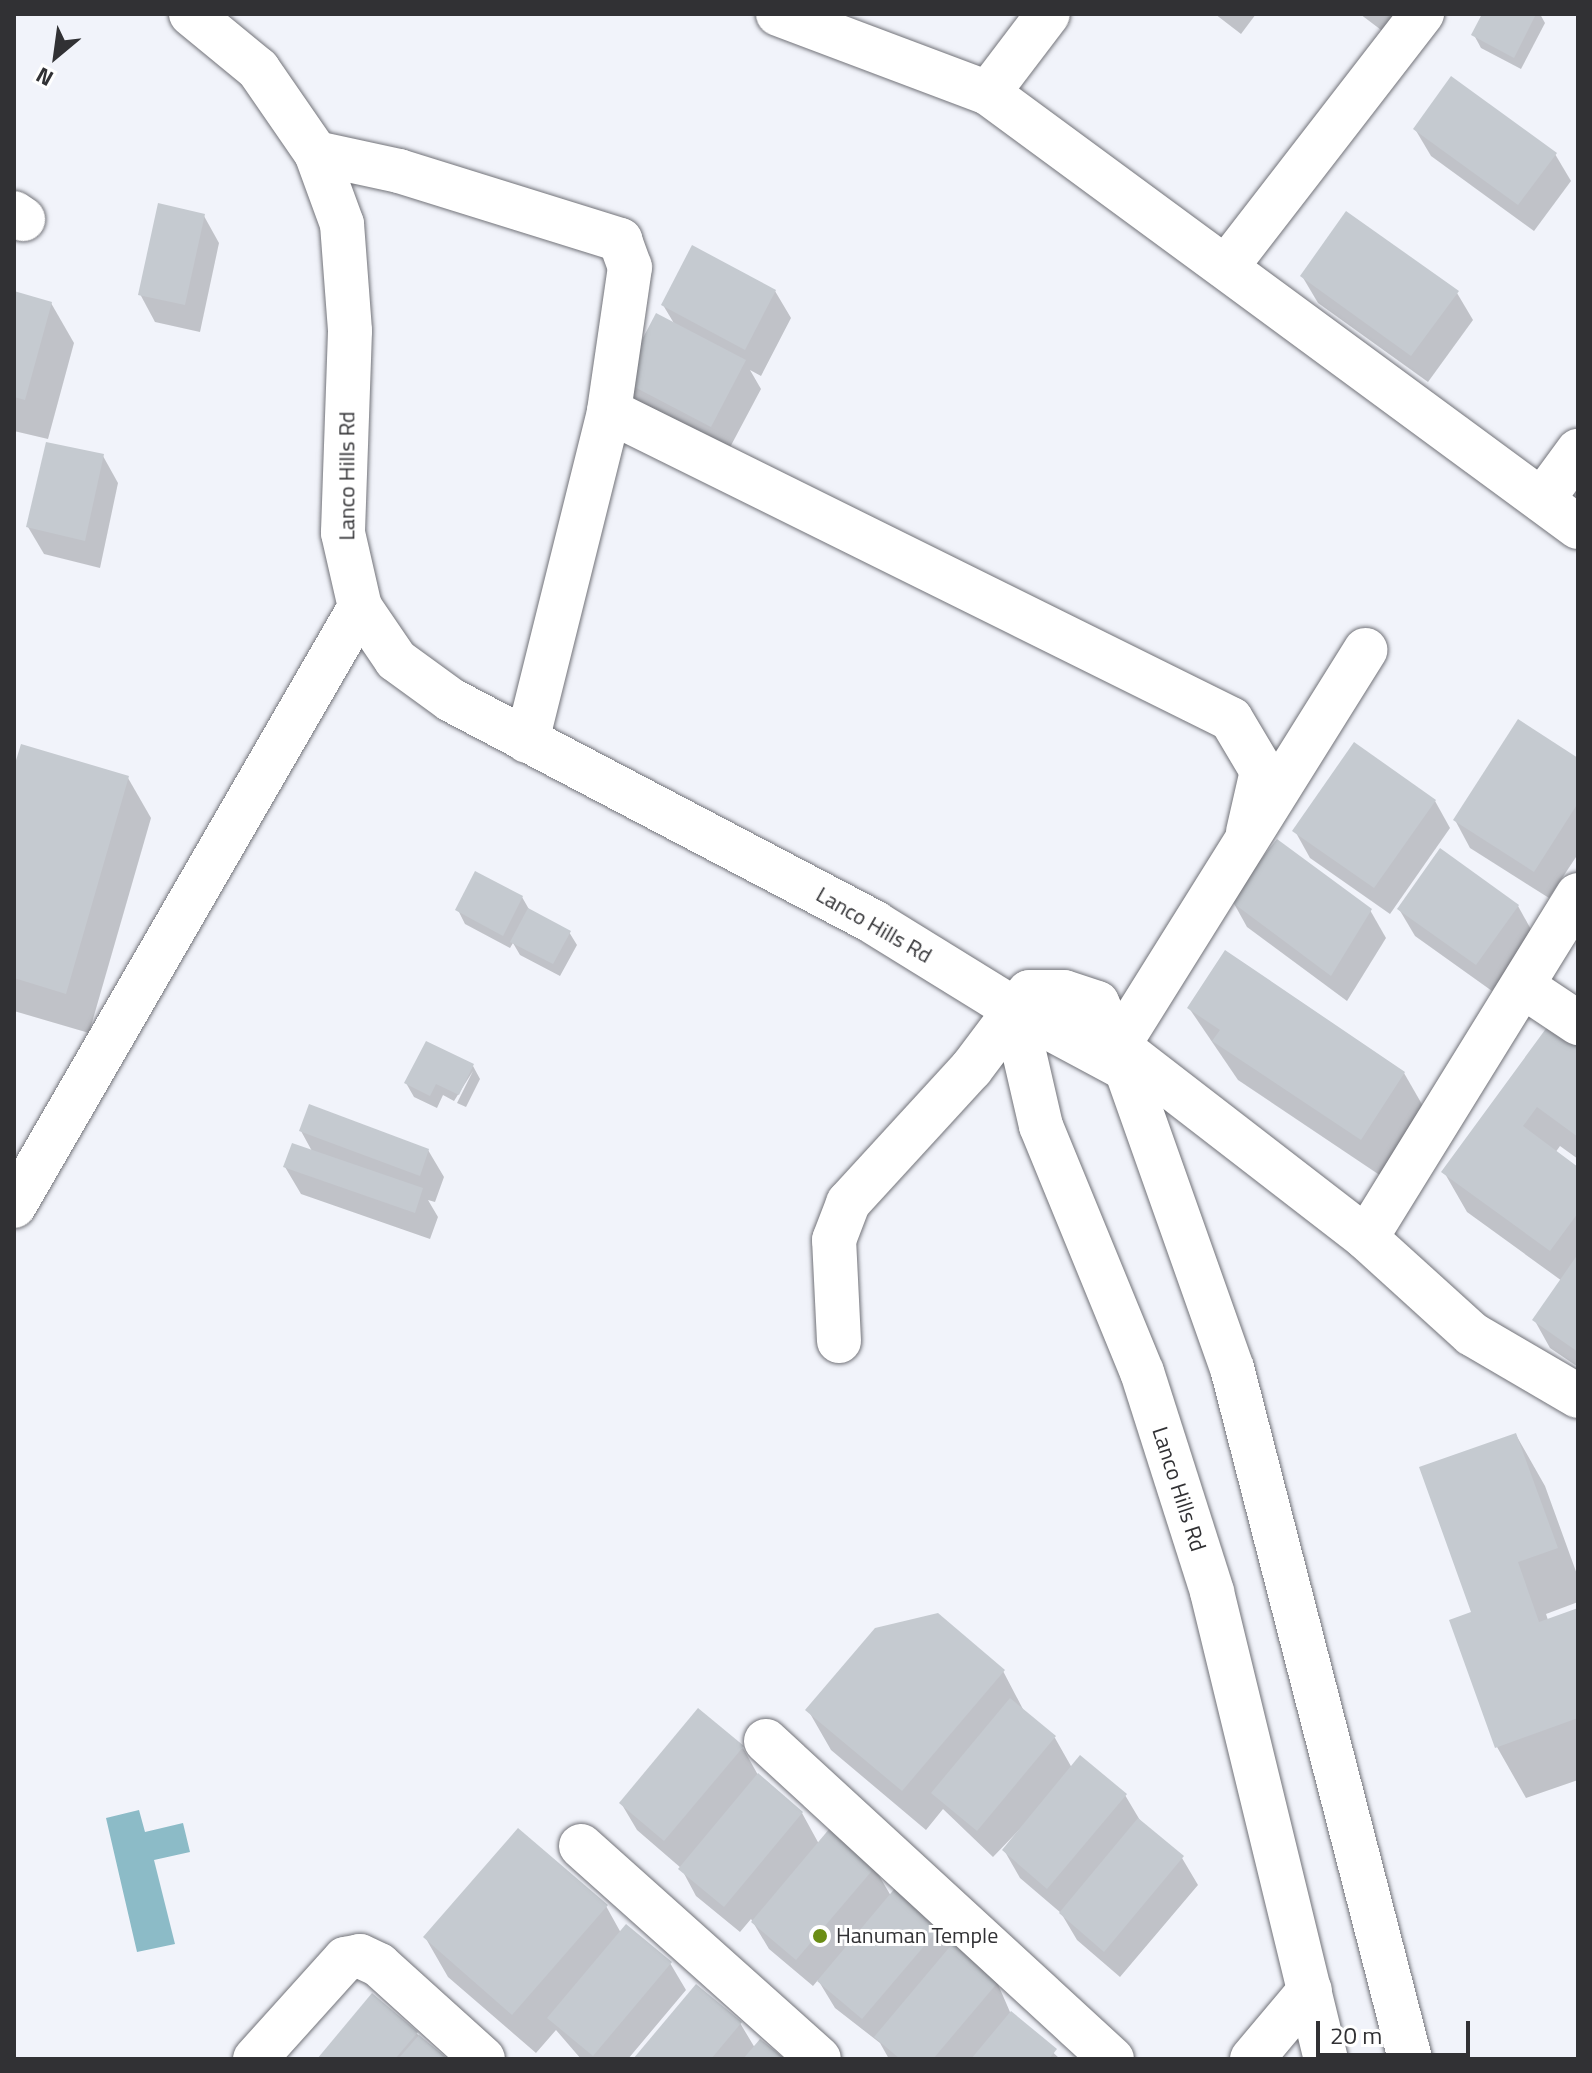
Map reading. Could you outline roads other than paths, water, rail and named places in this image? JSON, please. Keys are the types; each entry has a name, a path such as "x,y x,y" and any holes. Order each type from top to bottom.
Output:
{"street":[{"name":"Lanco Hills Rd","path":"191,14 258,69 316,153 342,224 350,331 343,533 360,607 396,660 451,700 875,923 1014,1009 1041,1126 1142,1372 1212,1592 1326,2059"},
{"path":"778,14 988,93 1578,527"},
{"path":"988,93 1048,14"},
{"path":"1227,266 1422,14"},
{"path":"316,153 399,171 620,240 630,267 609,411 527,741"},
{"path":"609,411 1231,719 1262,771 1248,832"},
{"path":"1542,500 1578,451"},
{"path":"14,1206 360,607"},
{"path":"1122,1058 1248,832 1365,650"},
{"path":"1366,1238 1524,987 1578,895"},
{"path":"1524,987 1578,1023"},
{"path":"839,1341 834,1251 848,1203 971,1069 1029,992 1064,992 1097,1003 1122,1058 1232,1368 1410,2059"},
{"path":"1122,1058 1366,1238 1472,1334 1578,1396"},
{"path":"766,1741 1112,2059"},
{"path":"581,1846 819,2059"},
{"path":"255,2059 345,1959 360,1956 379,1965 483,2059"},
{"path":"1252,2059 1310,1990"}],"water":[{"path":"139,1810 145,1832 183,1823 190,1852 154,1860 175,1944 137,1952 106,1818"}],"place":[{"name":"Hanuman Temple","path":"820,1936"}]}
